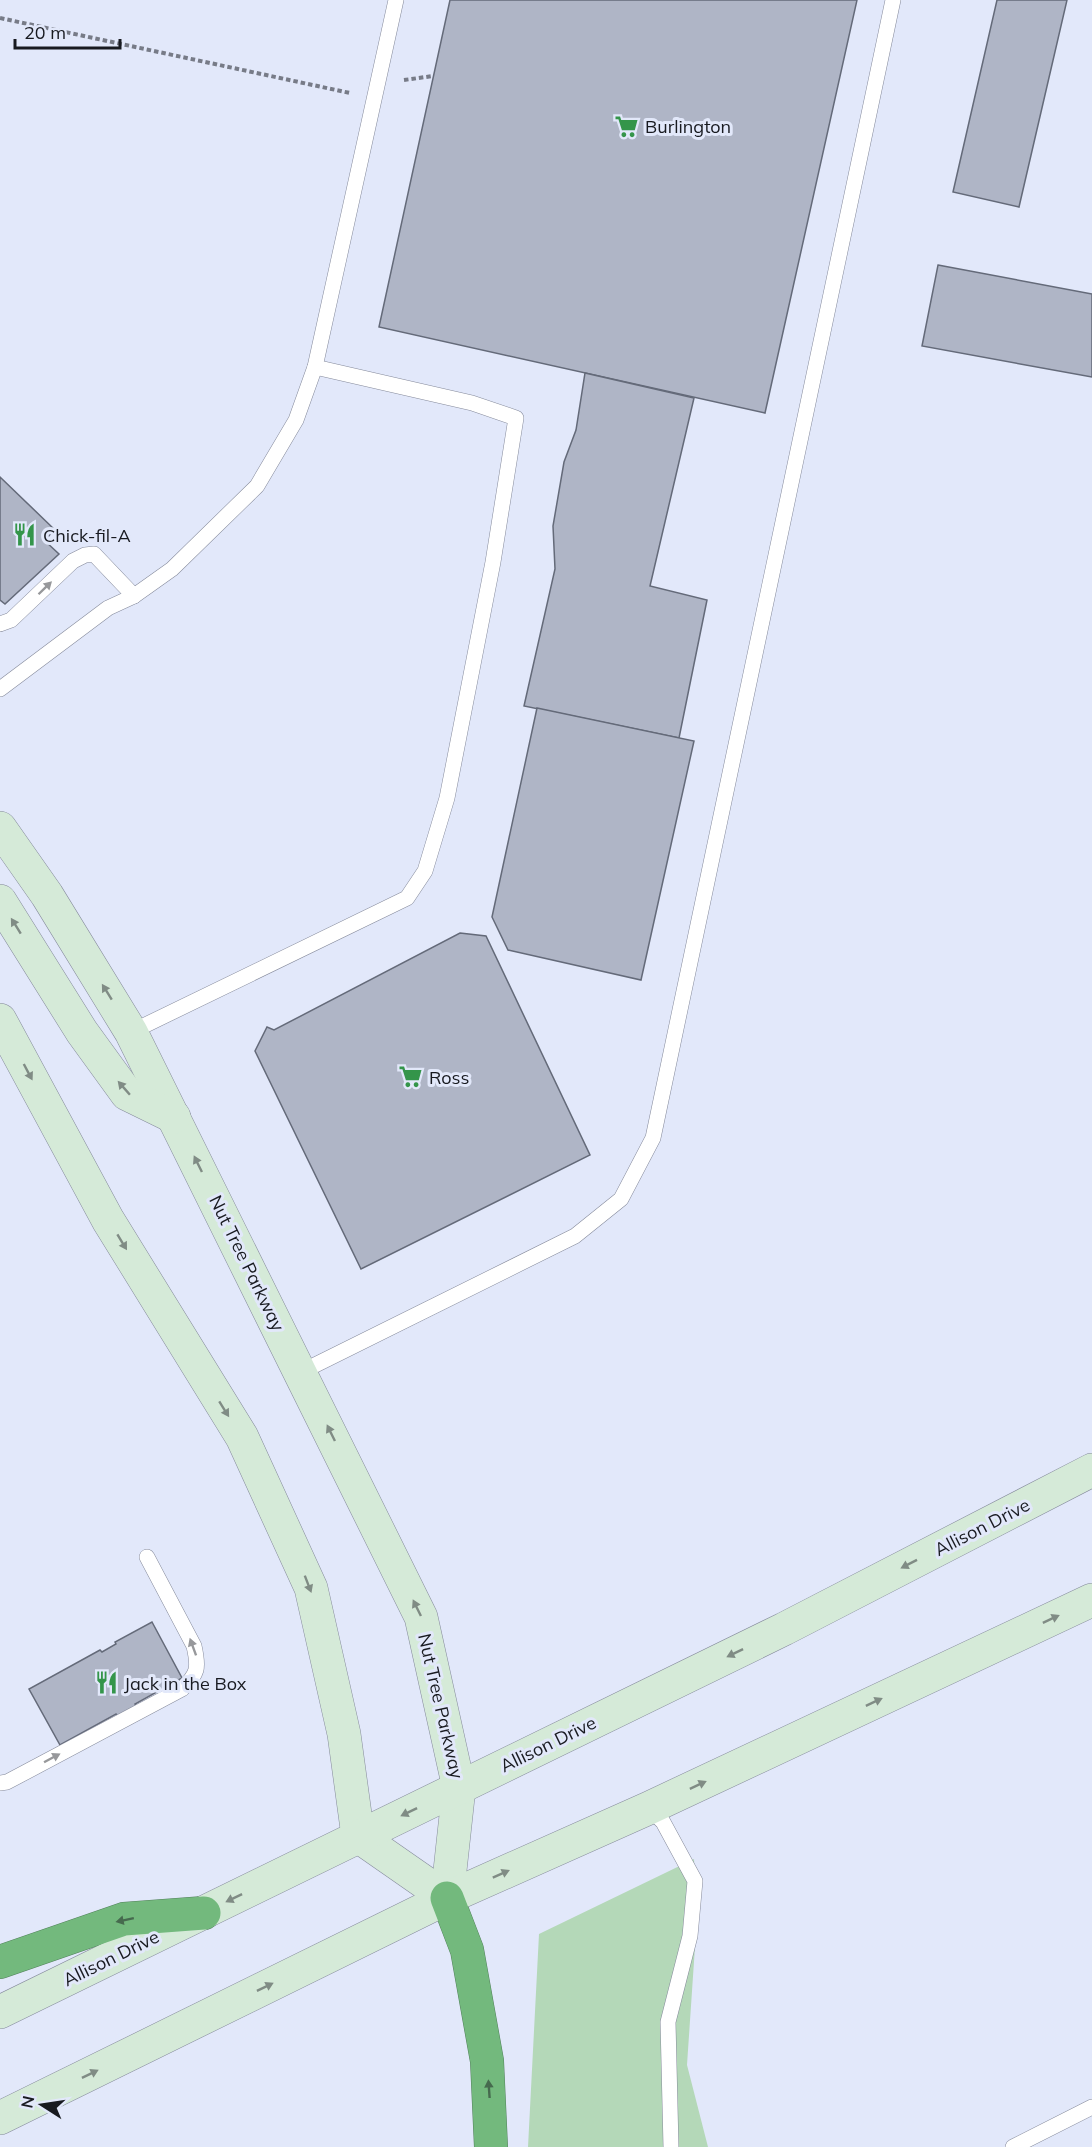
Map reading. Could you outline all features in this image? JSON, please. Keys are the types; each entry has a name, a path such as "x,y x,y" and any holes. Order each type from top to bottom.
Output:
{"highway":[{"path":"447,1898 466,1950 487,2061 492,2147"},
{"path":"0,1962 124,1919 204,1913"}],"main road":[{"name":"Nut Tree Parkway","path":"0,828 47,895 131,1032 422,1617 459,1788 447,1898"},
{"path":"0,901 82,1032 127,1095 174,1117"},
{"path":"0,1020 108,1220 242,1437 310,1588 344,1734 358,1836 447,1898"},
{"name":"Allison Drive","path":"0,2012 783,1629 1092,1470"},
{"path":"0,2118 447,1898 649,1808 1092,1600"}],"lane":[{"path":"0,689 108,608 134,596 172,569 258,486 296,420 315,367 396,0"},
{"path":"301,1372 575,1236 621,1198 653,1138 892,0"},
{"path":"131,1032 407,898 425,871 447,798 492,562 516,418 472,403 315,367"},
{"path":"0,624 11,621 73,561 85,555 94,554 134,596"},
{"path":"0,1783 7,1782 182,1689 194,1677 198,1662 194,1646 147,1557"},
{"path":"649,1808 663,1822 696,1881 690,1936 669,2022 671,2147"},
{"path":"1013,2147 1092,2107"}],"path":[{"path":"0,18 350,94 402,80 433,76"}],"green space":[{"path":"694,1859 697,1917 687,2065 708,2147 528,2147 539,1934"}],"building":[{"path":"450,0 857,0 765,413 379,327"},
{"path":"997,0 1067,0 1019,207 953,192"},
{"path":"938,265 1092,294 1092,377 922,346"},
{"path":"585,373 694,398 650,586 707,600 679,738 524,706 555,569 553,526 564,462 576,430"},
{"name":"Chick-fil-A","path":"0,477 54,529 45,541 59,554 5,604 0,600"},
{"path":"537,708 694,741 641,980 508,950 492,917"},
{"path":"460,933 486,936 590,1155 361,1269 255,1051 267,1027 274,1030"},
{"name":"Jack in the Box","path":"152,1622 182,1678 135,1704 138,1710 119,1720 116,1714 60,1745 29,1689 100,1650 102,1652 116,1644 115,1642"}],"place":[{"name":"Burlington","path":"627,126"},
{"name":"Chick-fil-A","path":"25,535"},
{"name":"Ross","path":"411,1077"},
{"name":"Jack in the Box","path":"106,1683"}]}
